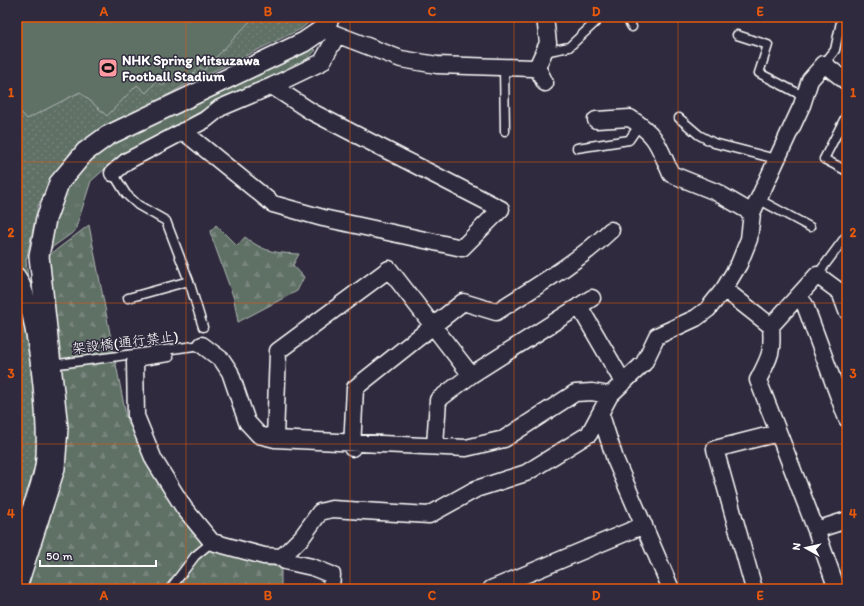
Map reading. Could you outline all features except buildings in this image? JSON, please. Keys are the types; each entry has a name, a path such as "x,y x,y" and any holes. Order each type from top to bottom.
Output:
{"street":[{"path":"537,67 548,42 545,17"},
{"path":"330,27 401,59 437,65 504,68 537,67"},
{"path":"113,173 127,161 205,120 220,108 272,86 322,62 330,27"},
{"path":"17,587 55,468 58,428 39,256 46,219 59,183 85,152 106,136 304,42 330,27"},
{"path":"282,557 302,537 320,512 332,508 349,508 429,515 476,489 526,474 589,434 601,415 610,395 644,363 657,336 696,318 708,309 724,289 739,264 749,238 755,206 810,80 824,64 847,82"},
{"path":"537,67 545,83"},
{"path":"183,131 273,204 323,218 462,248 501,209 312,112 272,86"},
{"path":"596,120 630,118 652,134 657,141 671,174 755,206"},
{"path":"352,445 355,388 463,302 496,312 577,260 594,247 611,230"},
{"path":"275,439 278,351 389,269 470,374"},
{"path":"770,326 817,275 840,292 847,311"},
{"path":"17,276 28,301 37,356 46,445 43,470 17,544"},
{"path":"724,289 770,326 773,346 771,355 758,380 816,530 837,589"},
{"path":"798,296 805,305 847,419"},
{"path":"435,446 438,400 470,374 585,302 623,382"},
{"path":"202,345 222,360 230,372 246,422 259,435 275,439 352,445 466,448 495,442 504,438 575,393 592,392 610,395"},
{"path":"134,362 136,416 154,460 184,508 212,542 264,556 282,557 285,561 312,567 332,575 331,589"},
{"path":"601,415 615,459 644,524 670,589"},
{"path":"754,589 715,449 778,433"},
{"path":"816,530 847,520"},
{"path":"491,589 644,524"}],"lane":[{"path":"544,52 569,47 601,17"},
{"path":"626,17 632,27"},
{"path":"824,64 835,50 842,17"},
{"path":"736,35 768,45 759,73 804,96"},
{"path":"504,68 505,132"},
{"path":"847,114 824,159 847,171"},
{"path":"679,118 699,136 714,143 776,159"},
{"path":"577,148 629,140 640,124"},
{"path":"113,173 126,194 138,205 166,221 189,281 203,327"},
{"path":"755,206 810,228"},
{"path":"821,270 847,235"},
{"path":"128,298 189,281"},
{"name":"架設橋(通行禁止)","path":"51,365 202,345"},
{"path":"134,362 169,357"},
{"path":"170,589 195,556 212,542"}],"green space":[{"path":"17,17 315,17 301,29 185,85 71,151 38,205 26,261 48,446 17,554"},
{"name":"NHK Spring Mitsuzawa Football Stadium","path":"17,17 254,17 204,70 200,67 190,77 186,73 180,80 177,78 175,81 171,78 163,86 157,81 146,93 137,85 107,116 80,92 27,119 17,108"},
{"path":"307,46 316,50 298,69 219,101 128,153 106,168 91,181 75,231 43,254 62,186 88,154 185,105 244,81 247,73"},
{"path":"89,225 127,421 193,524 213,550 281,568 281,589 23,589 43,260"},
{"path":"216,225 237,246 245,237 258,246 270,251 299,254 293,265 304,277 297,291 238,322 234,299 210,232"}],"place":[{"name":"NHK Spring Mitsuzawa Football Stadium","path":"108,68"}]}
